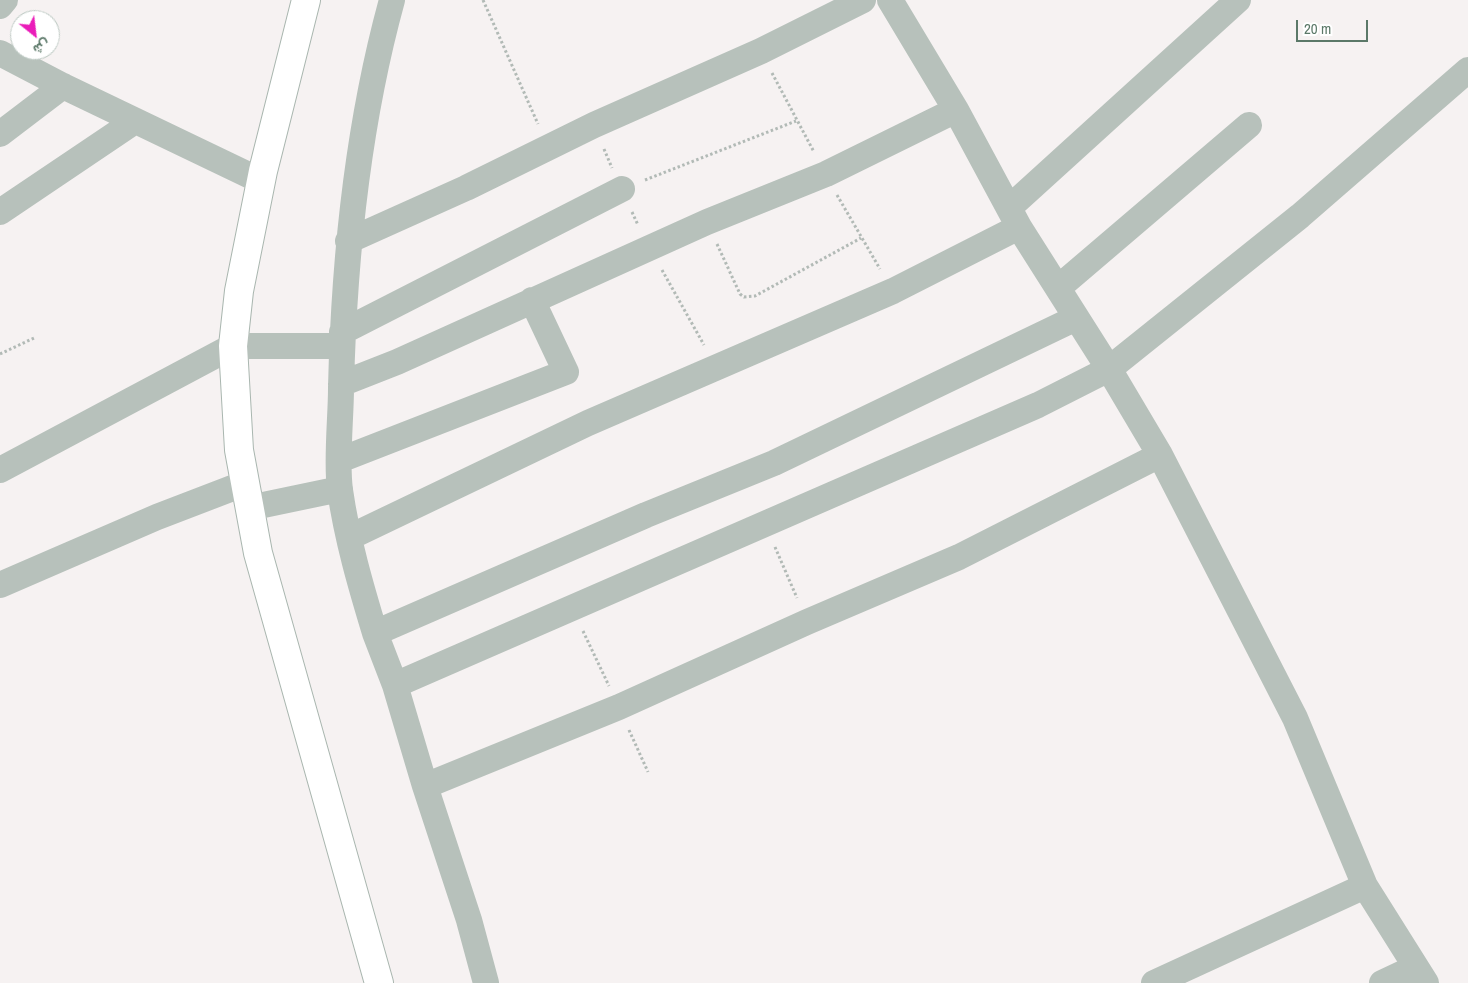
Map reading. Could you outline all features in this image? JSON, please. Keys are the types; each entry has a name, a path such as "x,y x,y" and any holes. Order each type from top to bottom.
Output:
{"main road":[{"path":"306,0 261,181 239,291 233,346 238,450 258,553 379,983"}],"street":[{"path":"0,6 5,0"},
{"path":"392,0 364,125 348,241 342,339 340,489 358,577 375,633 395,685 425,786 469,920 486,983"},
{"path":"348,241 549,148 594,125 761,51 864,0"},
{"path":"890,0 956,110 1014,218 1109,369 1160,455 1294,718 1365,886 1421,975 1382,983"},
{"path":"350,537 588,423 893,291 1014,218 1238,0"},
{"path":"0,53 63,86 261,181"},
{"path":"395,685 573,610 1038,405 1109,369 1300,216 1468,70"},
{"path":"0,134 63,86"},
{"path":"341,384 397,362 707,222 826,174 956,110"},
{"path":"0,212 135,121"},
{"path":"1058,288 1249,125"},
{"path":"0,470 233,346 342,339 622,189"},
{"path":"340,460 566,372 532,300"},
{"path":"375,633 646,515 774,463 1076,318"},
{"path":"425,786 619,707 807,622 959,557 1160,455"},
{"path":"0,585 157,517 246,496 340,489"},
{"path":"1154,983 1365,886"}],"path":[{"path":"483,0 549,148"},
{"path":"761,51 796,120 861,238 893,291"},
{"path":"622,189 796,120"},
{"path":"594,125 649,248 717,368"},
{"path":"707,222 740,294 744,297 755,296 861,238"},
{"path":"0,354 34,338"},
{"path":"765,525 807,622"},
{"path":"573,610 648,772"}]}
